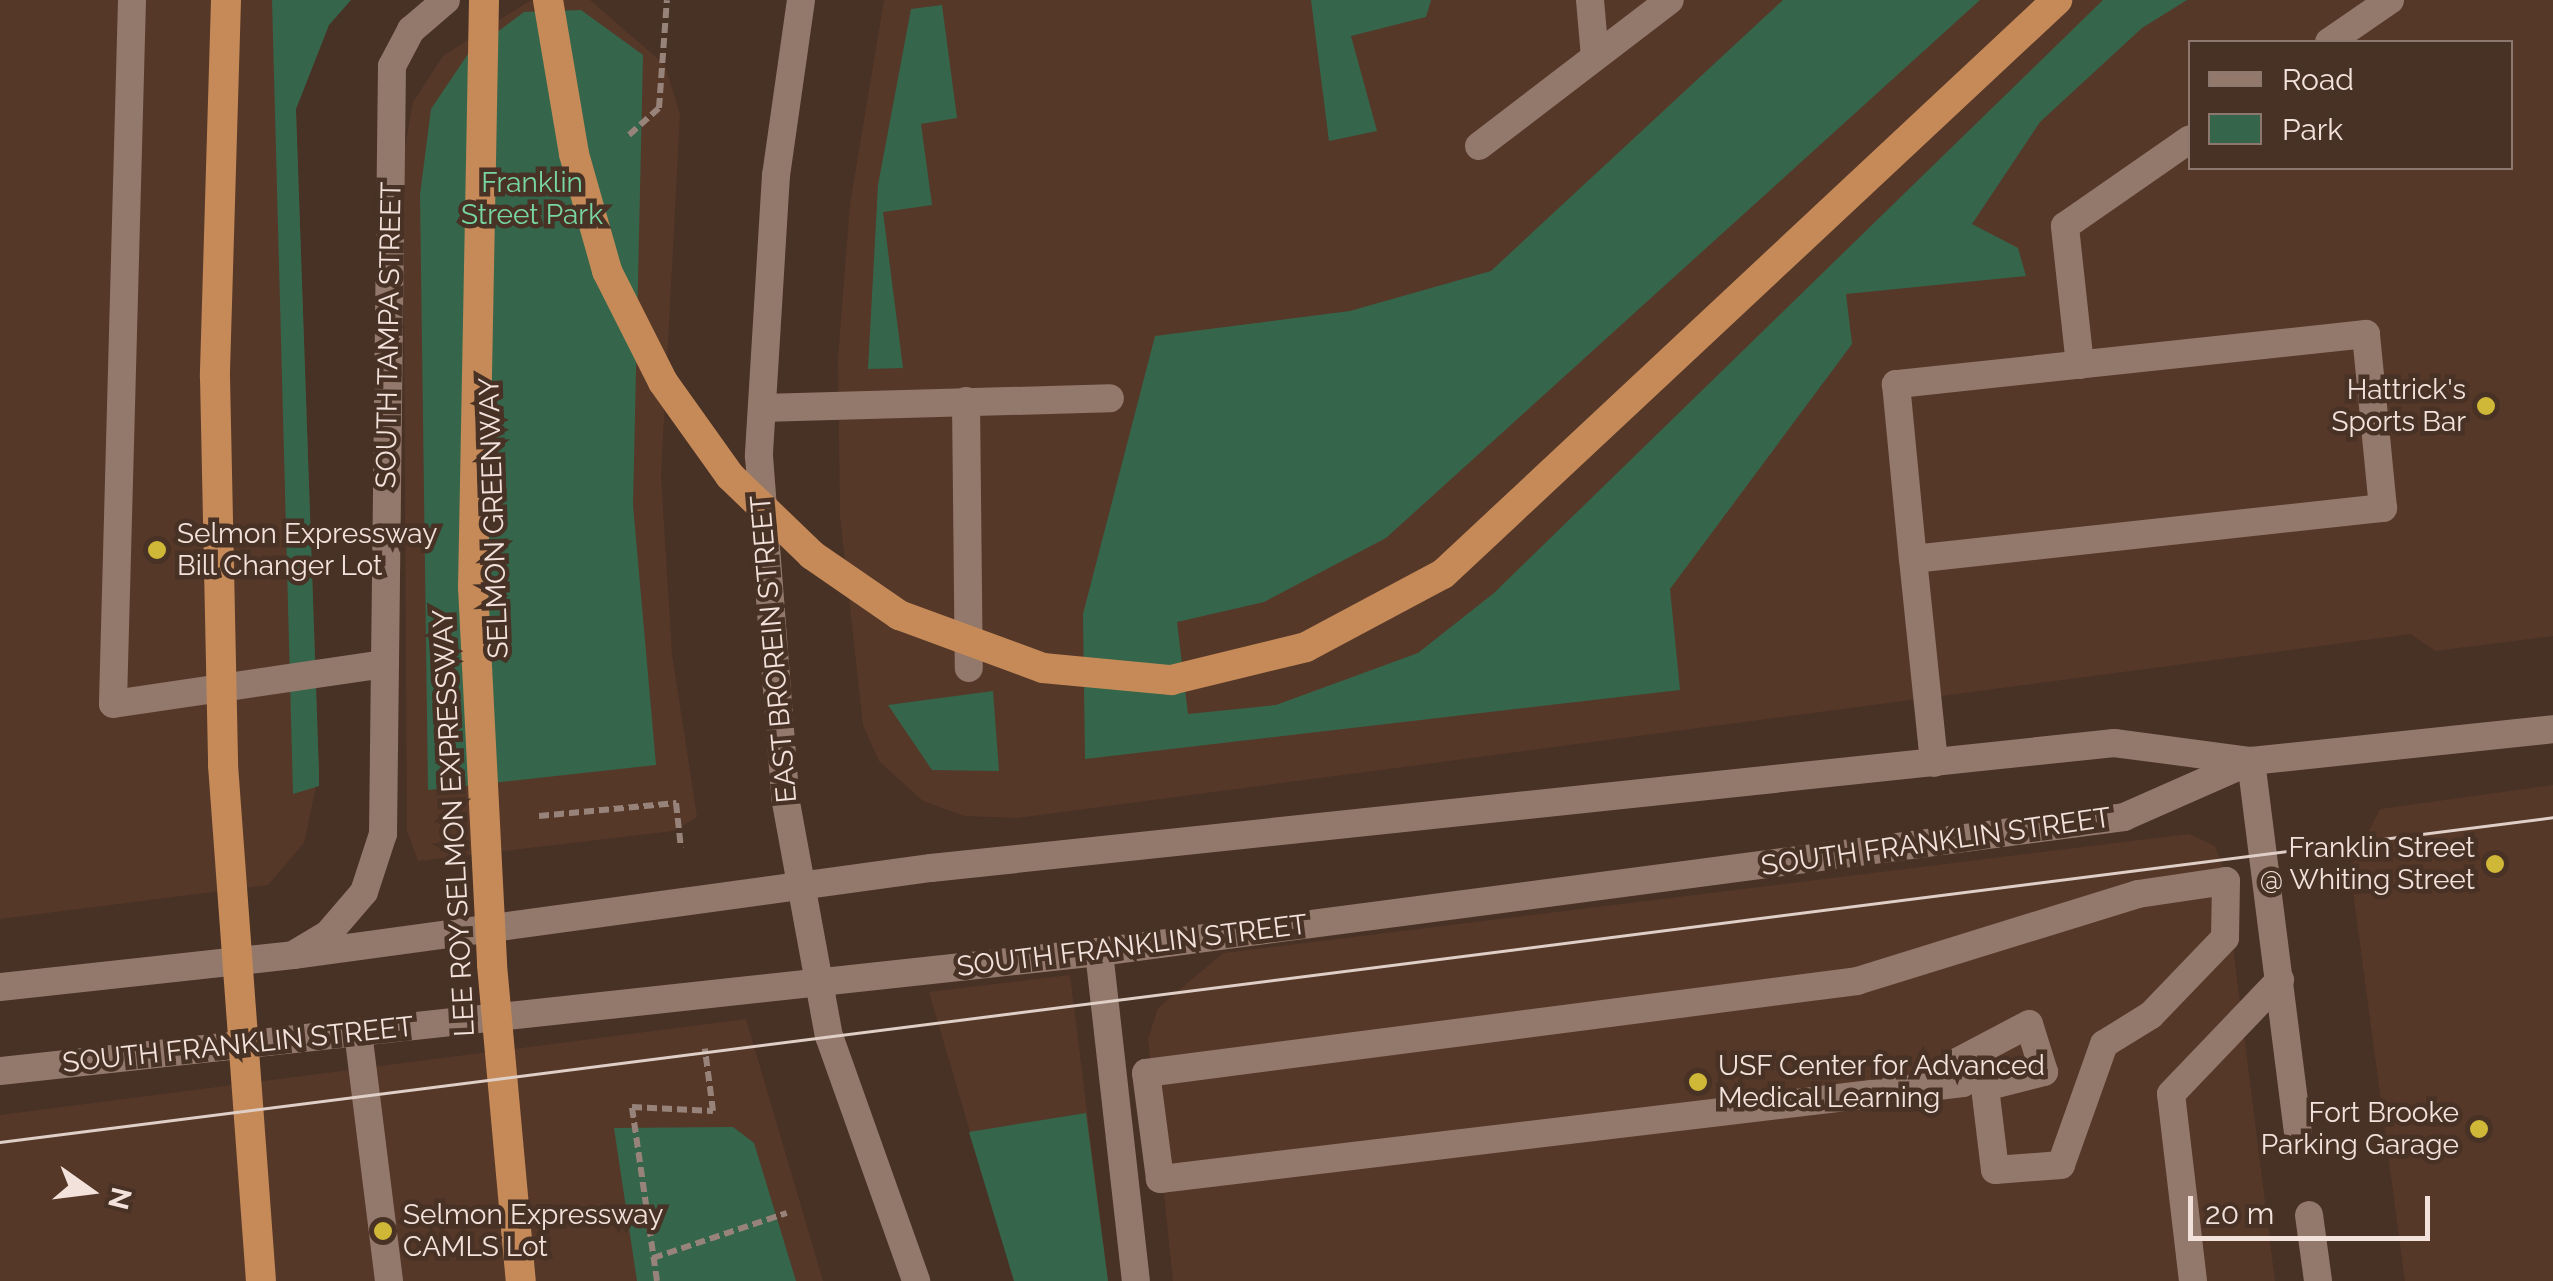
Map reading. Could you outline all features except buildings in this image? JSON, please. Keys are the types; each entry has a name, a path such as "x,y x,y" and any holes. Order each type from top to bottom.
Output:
{"highway":[{"path":"226,0 215,377 223,765 261,1281"},
{"name":"LEE ROY SELMON EXPRESSWAY","path":"484,0 473,587 492,965 521,1281"},
{"path":"548,0 574,154 607,271 663,382 743,489 812,555 899,615 971,646 1113,679 1171,680 1234,666 1379,614 1507,523 1908,130 2057,0"}],"street":[{"path":"132,0 113,704 385,664"},
{"name":"SOUTH TAMPA STREET","path":"293,955 346,918 376,864 385,664 392,66 410,30 446,0"},
{"name":"EAST BROREIN STREET","path":"801,0 776,175 762,408 768,600 796,884 815,984 916,1281"},
{"path":"1590,0 1595,57"},
{"path":"1480,146 1670,0"},
{"path":"2332,40 2390,0"},
{"path":"2080,366 2065,226 2188,140"},
{"path":"1913,559 2383,508 2366,334 1896,384 1913,559 1934,762"},
{"path":"762,408 1110,398"},
{"path":"966,401 969,668"},
{"name":"SOUTH FRANKLIN STREET","path":"0,987 293,955 796,884 2114,742 2252,761 2553,729"},
{"path":"2252,761 2298,1132"},
{"name":"SOUTH FRANKLIN STREET","path":"0,1071 1099,952 2124,818 2252,761"},
{"path":"2226,881 2225,938 2151,1015 2104,1044 2061,1165 1995,1170 1986,1086 2044,1072 2029,1024 1958,1062 1963,1083 1160,1180 1146,1073 1857,981 2138,894 2226,881"},
{"path":"1099,952 1136,1281"},
{"path":"2193,1281 2171,1094 2280,980"},
{"path":"358,1032 389,1281"},
{"path":"2309,1215 2318,1281"}],"path":[{"path":"618,146 659,108 667,0"},
{"path":"530,798 532,817 676,803 678,830"},
{"path":"656,1281 632,1106 713,1111 710,1094"},
{"path":"653,1258 787,1213"}],"shaded area":[{"name":"Selmon Expressway Bill Changer Lot","path":"0,0 351,0 329,25 296,109 319,772 304,843 268,885 0,919"},
{"name":"Franklin Street Park","path":"531,0 590,0 665,65 680,115 661,476 672,654 697,817 673,831 418,861 407,831 403,159 413,102 443,56"},
{"path":"884,0 2553,0 2553,636 2435,651 2411,634 1017,818 965,816 923,801 879,761 863,725 840,516 838,358 850,204"},
{"path":"2553,785 2553,1281 2405,1281 2350,869 2380,809"},
{"name":"USF Center for Advanced Medical Learning","path":"2189,834 2215,846 2223,868 2275,1281 1173,1281 1148,1039 1158,1008 1223,953"},
{"path":"1070,975 1108,1281 1014,1281 929,992"},
{"path":"746,1019 823,1281 0,1281 0,1115"}],"green space":[{"path":"272,0 351,0 329,25 296,109 319,786 293,794"},
{"path":"1311,0 1431,0 1426,17 1351,36 1377,131 1329,141"},
{"path":"1783,0 1980,0 1386,538 1264,602 1177,622 1188,714 1276,705 1418,653 1494,593 2103,0 2187,0 2142,28 2040,122 1972,224 2018,248 2026,276 1846,294 1852,344 1670,589 1680,690 1085,759 1083,614 1155,336 1350,311 1491,271"},
{"path":"942,5 957,118 921,124 932,205 883,212 903,368 868,369 878,185 911,9"},
{"name":"Franklin Street Park","path":"581,10 643,55 633,505 656,765 428,790 420,195 431,109 468,54 524,12"},
{"path":"993,691 999,771 932,770 888,705"},
{"path":"1086,1113 1108,1281 1014,1281 969,1132"},
{"path":"733,1127 754,1143 796,1281 637,1281 614,1128"}],"tram line":[{"path":"0,1142 2553,817"}],"place":[{"name":"Hattrick's Sports Bar","path":"2486,406"},
{"name":"Selmon Expressway Bill Changer Lot","path":"157,550"},
{"name":"Franklin Street @ Whiting Street","path":"2495,864"},
{"name":"USF Center for Advanced Medical Learning","path":"1698,1082"},
{"name":"Fort Brooke Parking Garage","path":"2479,1129"},
{"name":"Selmon Expressway CAMLS Lot","path":"383,1231"}]}
